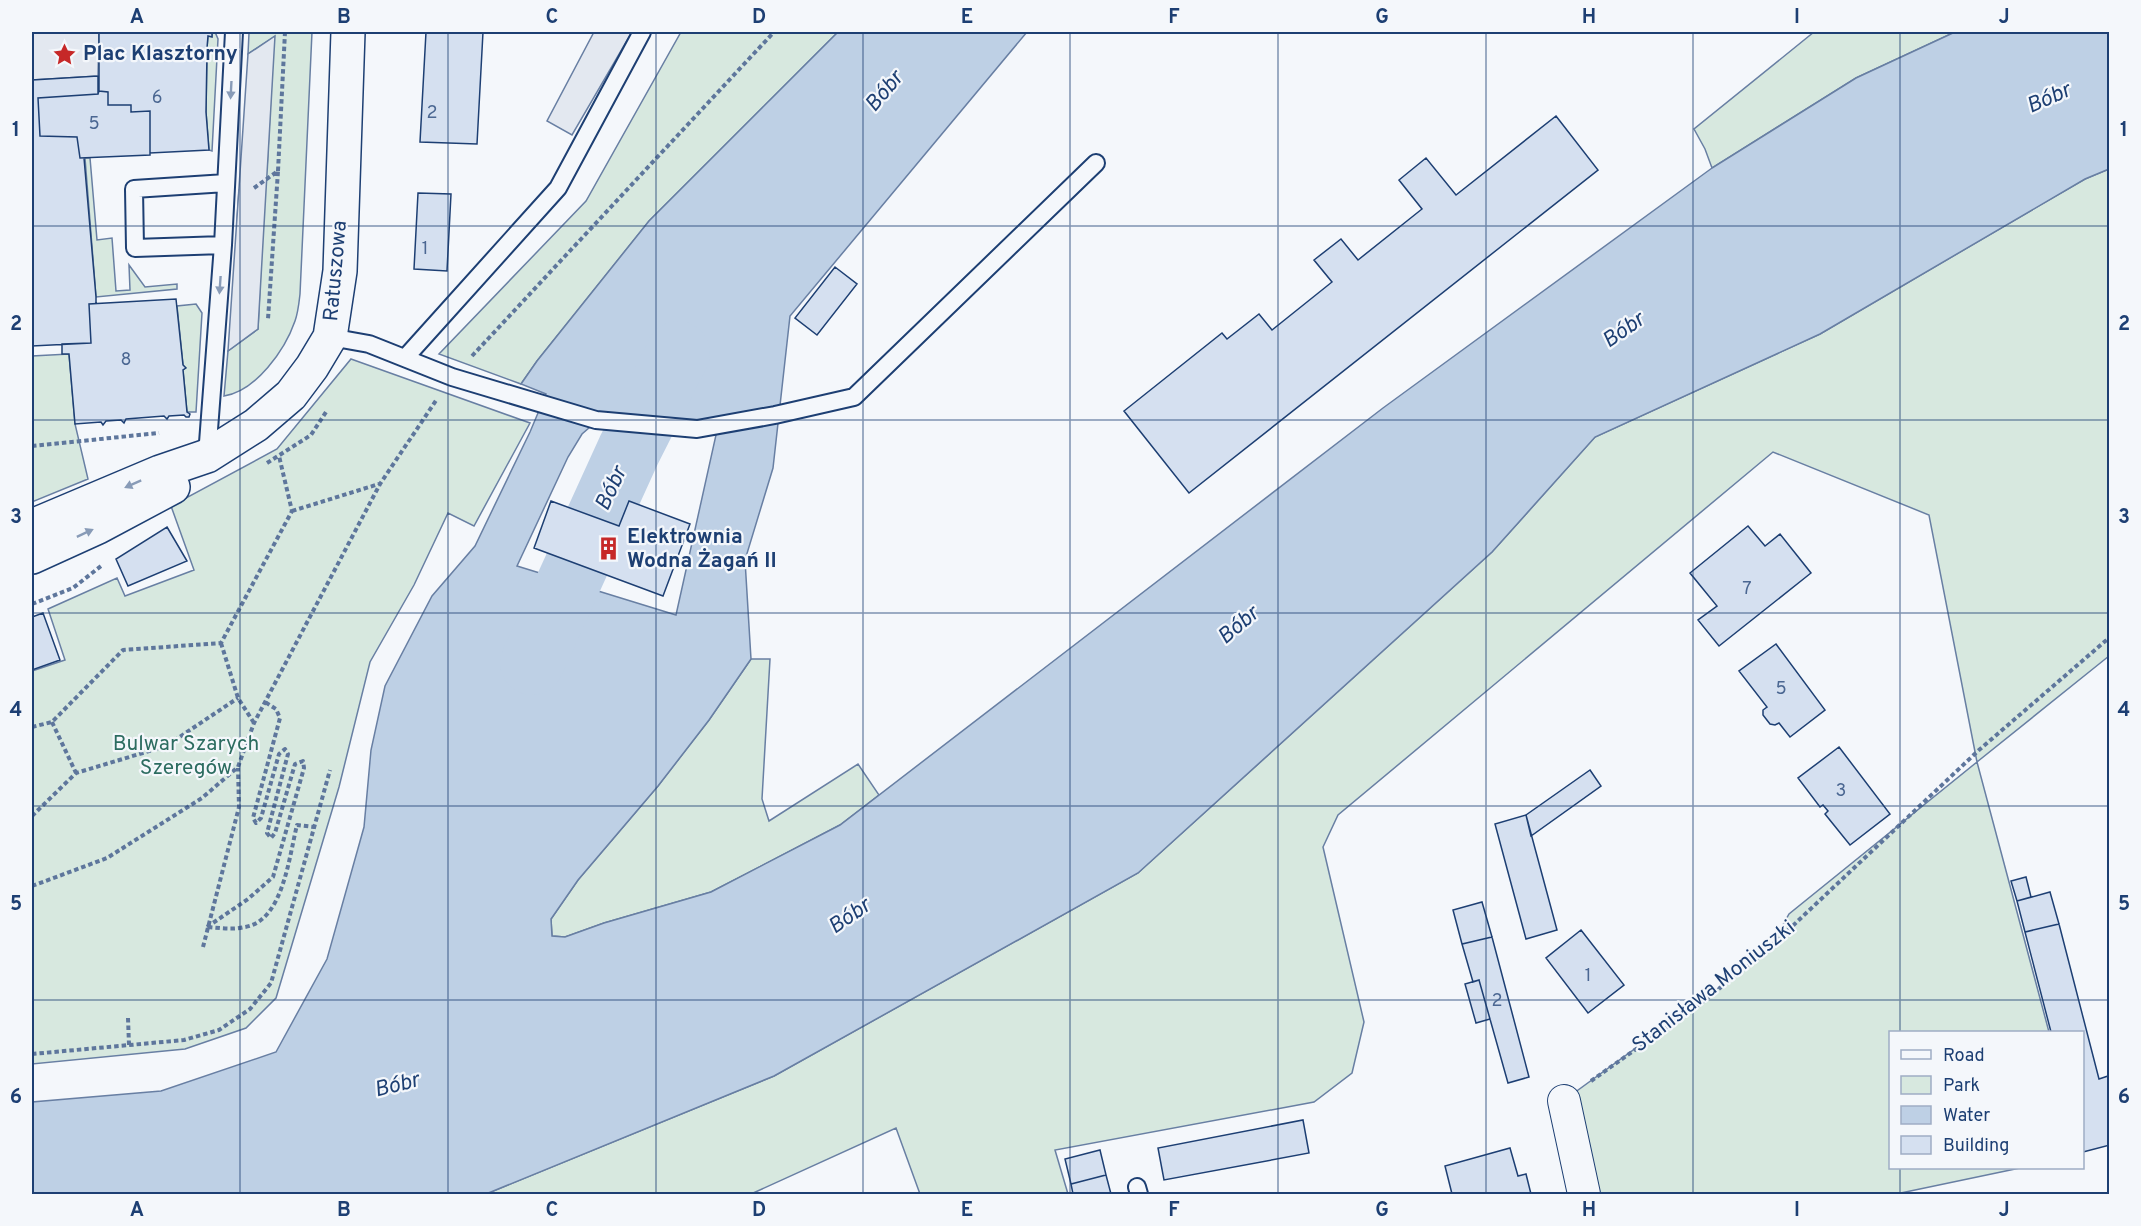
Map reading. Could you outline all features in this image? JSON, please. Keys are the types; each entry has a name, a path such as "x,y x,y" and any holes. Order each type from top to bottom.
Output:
{"street":[{"name":"Ratuszowa","path":"32,526 160,472 207,456 256,425 291,395 312,367 330,337 340,271 348,32"},
{"name":"Ratuszowa","path":"32,557 98,527 173,487 183,481 207,456"},
{"path":"1564,1101 1584,1194"}],"lane":[{"path":"207,456 223,244 234,32"},
{"path":"405,358 558,188 642,32"},
{"path":"330,337 369,344 452,376 596,420 697,429 776,415 854,397 1096,163"},
{"path":"223,244 135,248 134,189 226,183"}],"path":[{"path":"268,319 285,32"},
{"path":"203,947 239,807 238,767 254,723 380,484 452,376 774,32"},
{"path":"248,192 278,171"},
{"path":"32,446 165,432"},
{"path":"254,723 238,698 221,643 292,511 279,456"},
{"path":"292,511 380,484"},
{"name":"Stanisława Moniuszki","path":"1564,1101 1701,1003 1765,952 1979,750 2109,637"},
{"path":"32,728 52,722 123,650 221,643"},
{"path":"32,816 76,773 166,747 238,698"},
{"path":"207,927 248,899 273,877 304,768 303,761 295,764 275,833 271,838 267,832 288,754 285,749 279,754 261,818 256,823 253,818 280,718 276,710 265,702"},
{"path":"52,722 76,773"},
{"path":"32,886 107,858 202,798 238,767"},
{"path":"32,1054 184,1040 219,1030 250,1009 271,983 330,770"},
{"path":"207,927 243,928 265,919 278,899 297,825 314,827"},
{"path":"128,1018 129,1045"}],"green space":[{"path":"208,32 215,32 218,39 212,151 209,150 206,112 207,53 212,49 207,48 208,36 212,36 212,33"},
{"path":"312,32 300,294 297,315 284,344 268,368 236,393 224,396 228,351 258,329 264,201 237,220 239,190 267,169 274,37 248,54 249,33"},
{"path":"681,32 838,32 649,221 521,384 439,354 586,201"},
{"path":"1814,32 1955,32 1856,78 1712,168 1694,129"},
{"path":"85,158 90,158 97,240 112,238 116,291 130,290 129,265 145,287 177,284 177,289 96,297"},
{"path":"2109,169 2109,656 1977,762 1929,515 1773,452 1338,815 1323,847 1364,1022 1352,1073 1314,1102 1055,1150 1068,1194 920,1194 896,1128 751,1194 486,1194 774,1076 1138,873 1492,552 1595,437 1820,334 2085,179"},
{"path":"196,304 202,313 196,412 187,412 183,370 185,368 177,306"},
{"path":"69,354 75,424 88,479 32,502 32,356"},
{"name":"Bulwar Szarych Szeregów","path":"351,359 530,423 474,526 448,513 414,585 370,662 339,787 276,998 246,1028 185,1049 32,1064 32,671 65,660 48,609 117,578 125,596 194,570 171,506 277,449"},
{"path":"751,659 770,659 762,799 769,821 858,764 879,795 840,825 711,892 604,923 565,937 552,936 551,919 578,880 658,786 709,720"},
{"path":"1977,762 2049,1031 1889,1031 1889,1169 2015,1169 1896,1194 1585,1194 1563,1101 1768,952 1789,914"}],"shaded area":[{"name":"Plac Klasztorny","path":"32,32 99,32 98,76 32,80"},
{"path":"594,32 632,32 572,135 547,121"},
{"path":"275,36 258,329 228,351 248,54"}],"water":[{"path":"838,32 1027,32 790,316 773,468 745,560 751,659 709,720 658,786 578,880 551,919 552,936 565,937 604,923 711,892 840,825 1383,408 1712,168 1856,78 1955,32 2109,32 2109,169 2085,179 1820,334 1595,437 1492,552 1138,873 774,1076 486,1194 32,1194 32,1102 161,1091 276,1052 327,959 364,827 371,750 385,686 432,596 475,546 530,432 546,394 521,384 649,221","holes":["597,421 716,435 676,615 517,566 568,457 582,434"]}],"building":[{"path":"99,32 212,33 212,37 208,36 207,48 212,48 212,52 207,53 206,112 209,150 150,153 150,111 131,112 131,105 108,105 108,92 99,91"},
{"path":"426,32 483,32 477,144 420,142"},
{"path":"98,76 98,94 38,98 40,136 77,137 80,158 84,158 96,297 96,304 89,304 91,343 32,346 32,80"},
{"path":"99,91 108,92 108,105 131,105 131,112 150,111 150,155 80,158 77,137 40,136 38,98 98,94"},
{"path":"1556,116 1598,170 1189,493 1124,411 1222,333 1227,339 1259,314 1272,330 1332,282 1314,260 1341,239 1358,260 1422,209 1399,180 1426,158 1456,195"},
{"path":"418,193 451,194 447,271 414,269"},
{"path":"835,267 857,284 817,335 795,318"},
{"path":"176,299 183,365 186,368 183,370 189,417 184,415 169,416 167,419 164,416 126,419 124,423 121,420 106,421 103,425 101,422 75,424 69,354 62,354 62,344 91,343 89,304"},
{"name":"Elektrownia Wodna Żagań II","path":"551,501 619,526 629,501 690,524 663,596 534,548"},
{"path":"1748,526 1765,546 1780,534 1811,573 1719,646 1698,620 1717,606 1690,573"},
{"path":"167,527 187,561 128,586 116,559"},
{"path":"43,613 60,660 32,670 32,617"},
{"path":"1776,644 1825,710 1790,737 1779,723 1770,724 1763,715 1763,710 1767,707 1739,671"},
{"path":"1839,747 1890,814 1850,845 1825,814 1828,811 1823,805 1820,807 1798,778"},
{"path":"1590,770 1601,786 1531,836 1526,815"},
{"path":"1526,815 1557,930 1526,939 1495,824"},
{"path":"2026,877 2031,897 2017,901 2011,881"},
{"path":"2050,892 2059,924 2025,932 2017,901"},
{"path":"1482,902 1492,937 1462,944 1453,910"},
{"path":"2059,924 2099,1079 2108,1076 2110,1082 2110,1145 2084,1152 2084,1031 2051,1031 2025,932"},
{"path":"1581,930 1624,985 1588,1013 1546,958"},
{"path":"1492,937 1529,1077 1508,1083 1479,980 1473,982 1462,944"},
{"path":"1479,980 1490,1019 1476,1023 1465,984"},
{"path":"1303,1120 1309,1153 1164,1180 1158,1148"},
{"path":"1510,1148 1518,1176 1526,1174 1531,1194 1452,1194 1445,1166"},
{"path":"1100,1150 1106,1175 1071,1184 1065,1159"},
{"path":"1106,1175 1111,1194 1073,1194 1071,1184"}],"waterway":[{"name":"Bóbr","path":"532,663 629,450 678,353"}],"place":[{"name":"Plac Klasztorny","path":"65,54"},
{"name":"Elektrownia Wodna Żagań II","path":"609,549"}]}
